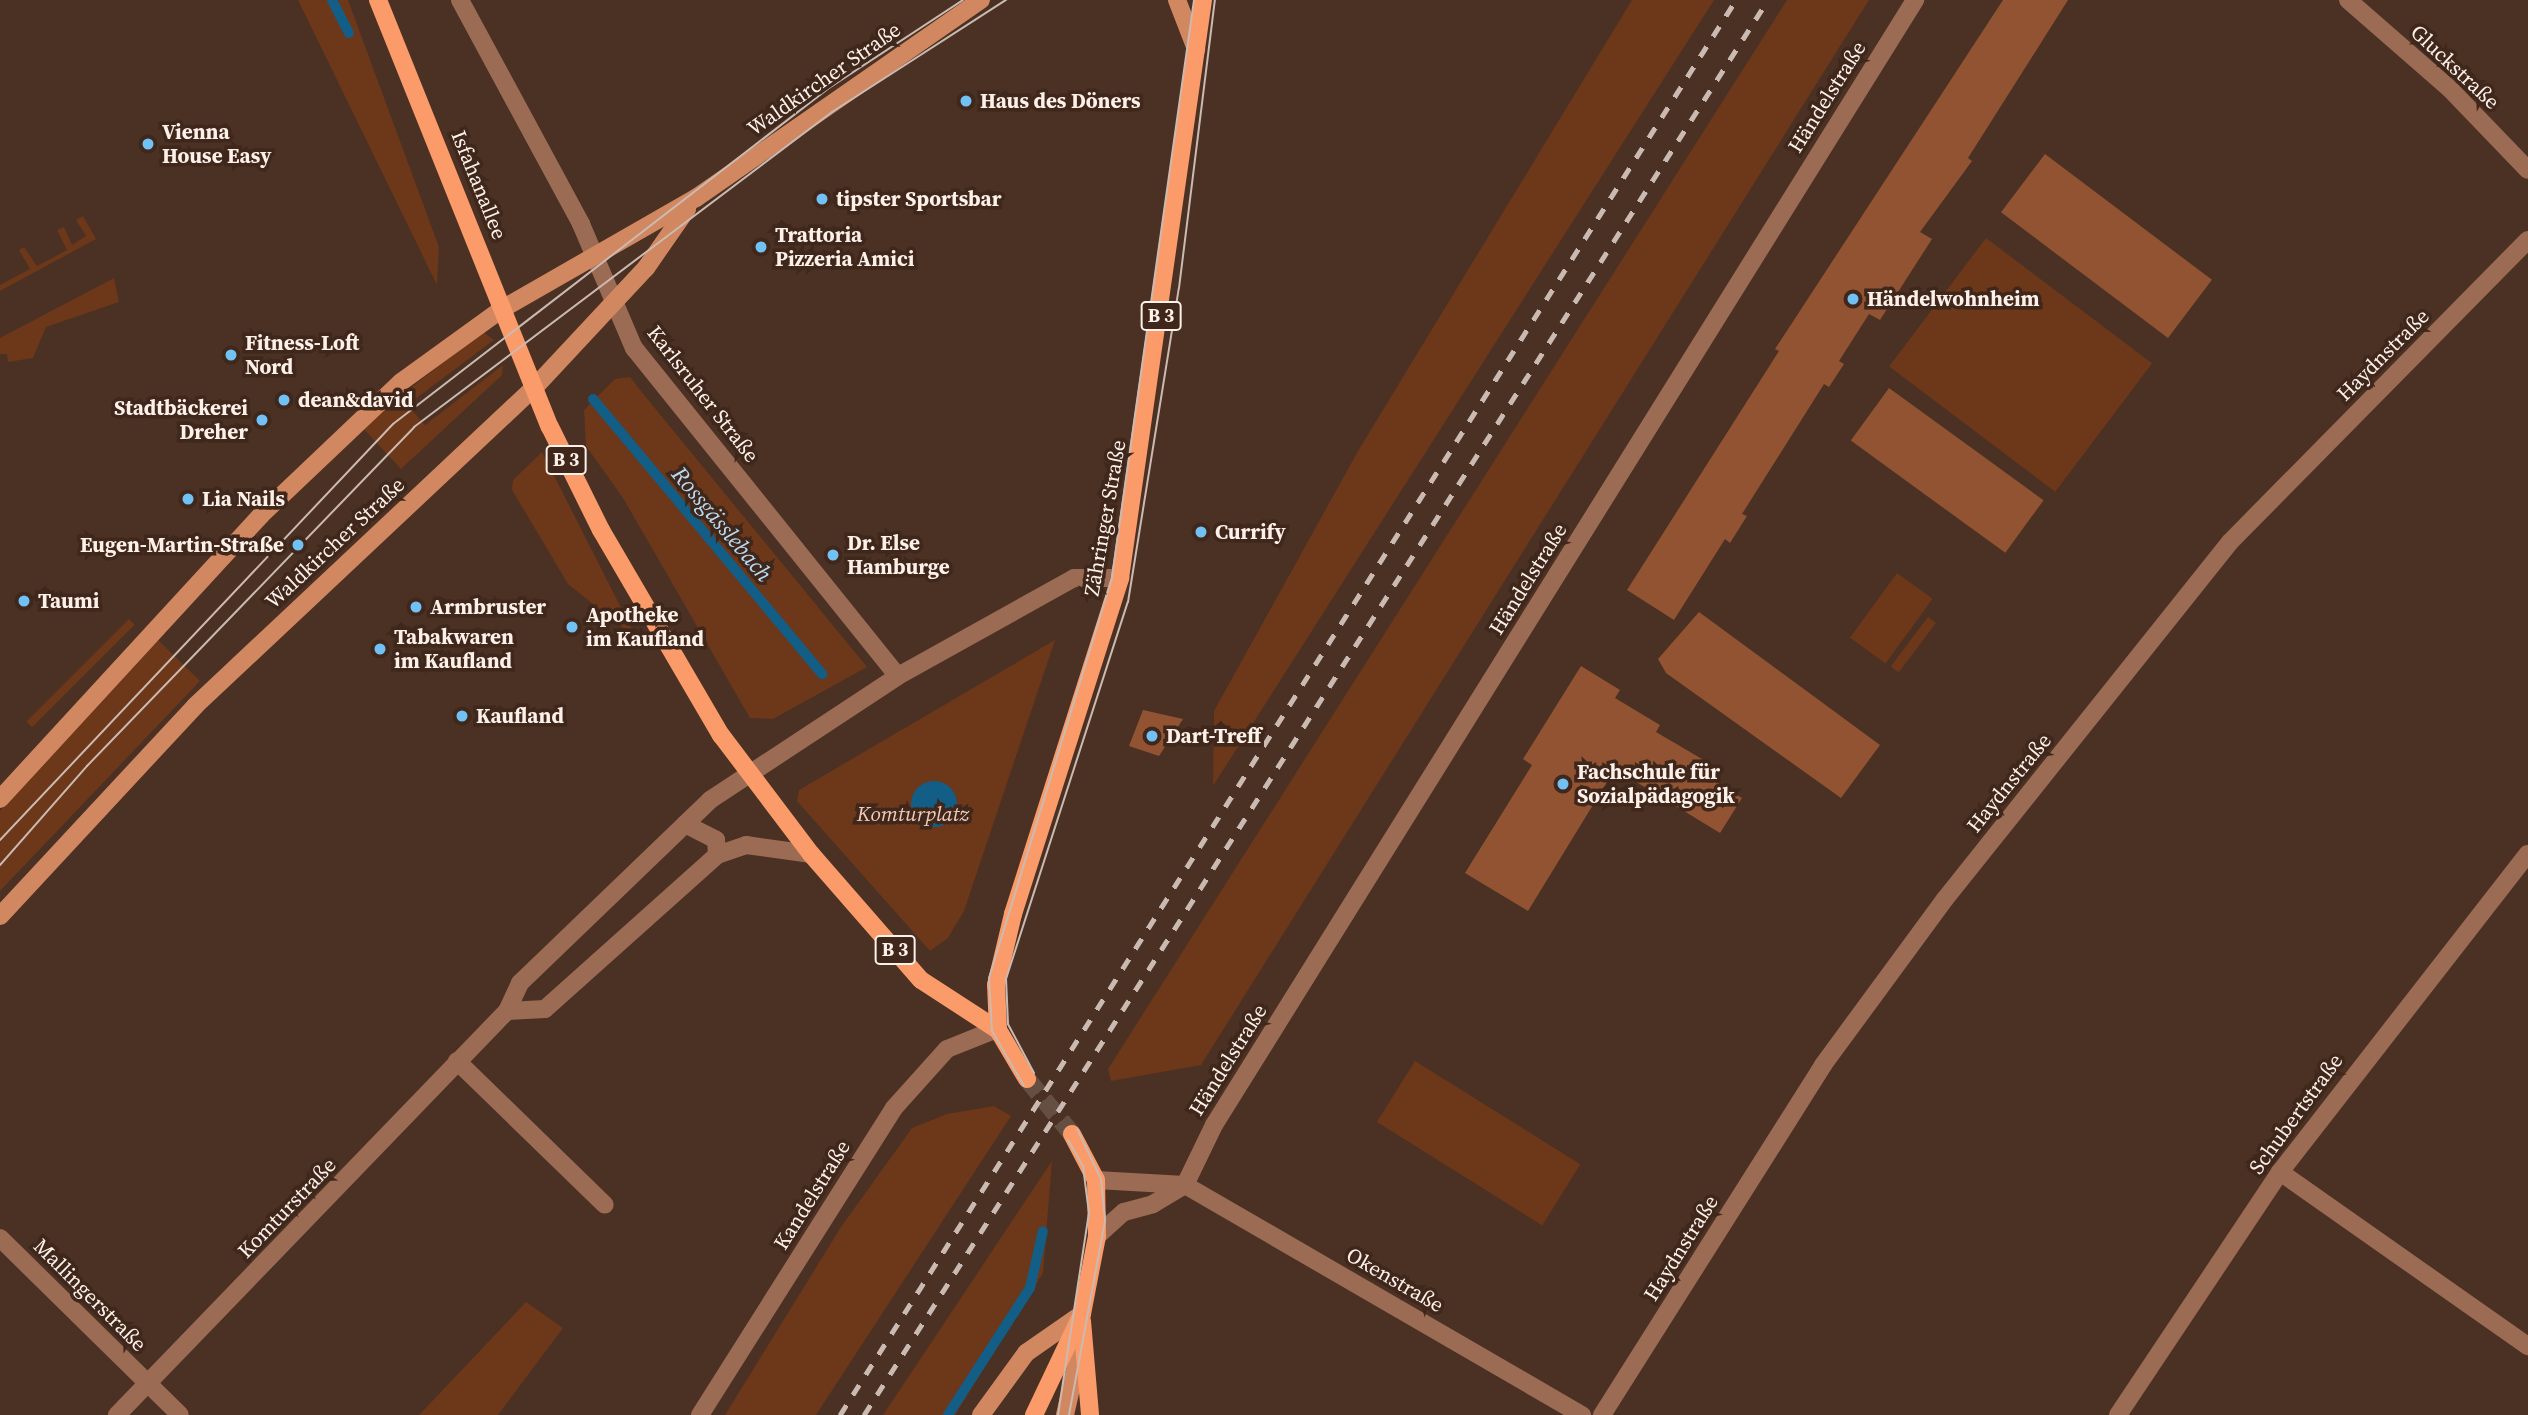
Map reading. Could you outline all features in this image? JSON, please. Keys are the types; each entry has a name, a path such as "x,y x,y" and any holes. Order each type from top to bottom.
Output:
{"main road":[{"name":"Isfahanallee","path":"378,0 533,389"},
{"name":"Waldkircher Straße","path":"0,799 345,430 502,309 594,253 695,198 981,0"},
{"path":"1177,0 1197,52"},
{"name":"Zähringer Straße","path":"995,1031 1002,951 1120,578 1203,0"},
{"name":"Waldkircher Straße","path":"0,916 195,706 533,389 615,303 695,198"},
{"name":"B 3","path":"533,389 601,530 721,735 811,854 921,980 995,1031 1027,1079"},
{"path":"1072,1134 1096,1180 1097,1236 1082,1314 1090,1415"},
{"path":"981,1415 1026,1353 1082,1314"},
{"path":"1034,1415 1082,1314"},
{"path":"1065,1415 1082,1339"}],"street":[{"name":"Karlsruher Straße","path":"460,0 594,253 634,348 898,676"},
{"name":"Händelstraße","path":"1185,1185 1214,1125 1915,0"},
{"name":"Gluckstraße","path":"2348,0 2450,89 2528,170"},
{"name":"Haydnstraße","path":"1602,1415 1823,1065 1945,899 2230,542 2528,240"},
{"path":"750,771 898,676 1074,578 1120,578"},
{"name":"Komturstraße","path":"117,1415 507,1011 520,983 685,824 750,771"},
{"path":"685,824 716,840 717,855"},
{"path":"507,1011 545,1009 717,855 746,845 811,854"},
{"name":"Schubertstraße","path":"2118,1415 2280,1172 2528,854"},
{"name":"Kandelstraße","path":"700,1415 894,1108 947,1049 995,1031"},
{"path":"457,1061 605,1205"},
{"path":"2280,1172 2528,1346"},
{"name":"Okenstraße","path":"1096,1180 1185,1185 1582,1415"},
{"path":"1097,1236 1124,1212 1153,1204 1185,1185"},
{"name":"Mallingerstraße","path":"0,1238 148,1384"},
{"path":"148,1384 180,1415"}],"green space":[{"path":"298,0 348,0 439,247 437,285"},
{"path":"1632,0 1714,0 1213,786 1214,711 1358,451"},
{"path":"1787,0 1869,0 1201,1065 1111,1081 1108,1069"},
{"path":"83,216 96,239 0,291 0,285 30,269 19,250 24,247 37,266 67,250 57,230 64,227 72,245 86,236 76,220"},
{"path":"1986,238 2152,363 2055,492 1889,367"},
{"path":"114,278 119,302 46,327 33,358 8,362 7,354 0,354 0,338"},
{"path":"483,332 494,340 407,405 425,425 503,365 502,375 401,469 361,426"},
{"path":"630,377 867,667 773,719 750,718 623,498 586,446 584,410 615,379"},
{"path":"542,452 637,639 568,584 512,490 513,480"},
{"path":"1897,573 1933,599 1886,664 1850,638"},
{"path":"1928,617 1936,623 1899,673 1891,667"},
{"path":"129,619 135,625 32,727 26,722"},
{"path":"157,639 200,681 0,891 0,811"},
{"name":"Komturplatz","path":"1055,640 964,911 948,938 930,951 797,801 799,790"},
{"path":"1415,1061 1580,1164 1542,1225 1377,1122"},
{"path":"994,1106 1011,1116 816,1415 725,1415 841,1227 912,1128 947,1114"},
{"path":"1052,1161 1043,1273 955,1415 883,1415"},
{"path":"526,1302 563,1328 498,1415 419,1415"}],"water":[{"path":"934,781 951,787 957,804 951,821 934,827 917,821 911,804 917,787"}],"building":[{"name":"Händelwohnheim","path":"2003,0 2068,0 1968,158 1972,161 1920,232 1932,239 1880,320 1869,314 1839,361 1844,364 1829,387 1824,384 1742,514 1747,516 1730,543 1725,539 1674,620 1627,590 1779,351 1775,349"},
{"name":"Händelwohnheim","path":"2045,154 2212,280 2168,338 2001,212"},
{"path":"1889,388 2044,500 2005,553 1851,441"},
{"path":"1699,612 1880,745 1841,798 1666,673 1658,659"},
{"name":"Fachschule für Sozialpädagogik","path":"1581,666 1620,690 1615,698 1660,725 1656,732 1702,759 1696,769 1742,798 1720,833 1615,769 1528,911 1465,873 1532,765 1523,759"},
{"name":"Dart-Treff","path":"1143,710 1183,719 1159,756 1129,746"}],"waterway":[{"name":"Rossgässlebach","path":"332,0 349,33"},
{"name":"Rossgässlebach","path":"593,399 822,674"},
{"path":"948,1415 1030,1288 1043,1231"}],"tunnel":[{"path":"1027,1079 1072,1134"}],"tram line":[{"path":"0,840 393,424 829,88 963,0"},
{"path":"0,865 87,766 414,427 832,112 1006,0"},
{"path":"1024,1086 992,1031 989,978 1112,577 1194,0"},
{"path":"1034,1073 1008,1024 1006,979 1128,602 1179,288 1215,0"},
{"path":"1069,1415 1105,1220 1101,1179 1077,1129"},
{"path":"1058,1415 1089,1213 1083,1166 1068,1140"}],"railway":[{"path":"840,1415 1736,0"},
{"path":"864,1415 1768,0"}],"place":[{"name":"Haus des Döners","path":"966,101"},
{"name":"Vienna House Easy","path":"148,144"},
{"name":"tipster Sportsbar","path":"822,199"},
{"name":"Trattoria Pizzeria Amici","path":"761,247"},
{"name":"Händelwohnheim","path":"1853,299"},
{"name":"Fitness-Loft Nord","path":"231,355"},
{"name":"dean&david","path":"284,400"},
{"name":"Stadtbäckerei Dreher","path":"262,420"},
{"name":"Lia Nails","path":"188,499"},
{"name":"Currify","path":"1201,532"},
{"name":"Eugen-Martin-Straße","path":"298,545"},
{"name":"Dr. Else Hamburge","path":"833,555"},
{"name":"Taumi","path":"24,601"},
{"name":"Armbruster","path":"416,607"},
{"name":"Apotheke im Kaufland","path":"572,627"},
{"name":"Tabakwaren im Kaufland","path":"380,649"},
{"name":"Kaufland","path":"462,716"},
{"name":"Dart-Treff","path":"1152,736"},
{"name":"Fachschule für Sozialpädagogik","path":"1563,784"}]}
